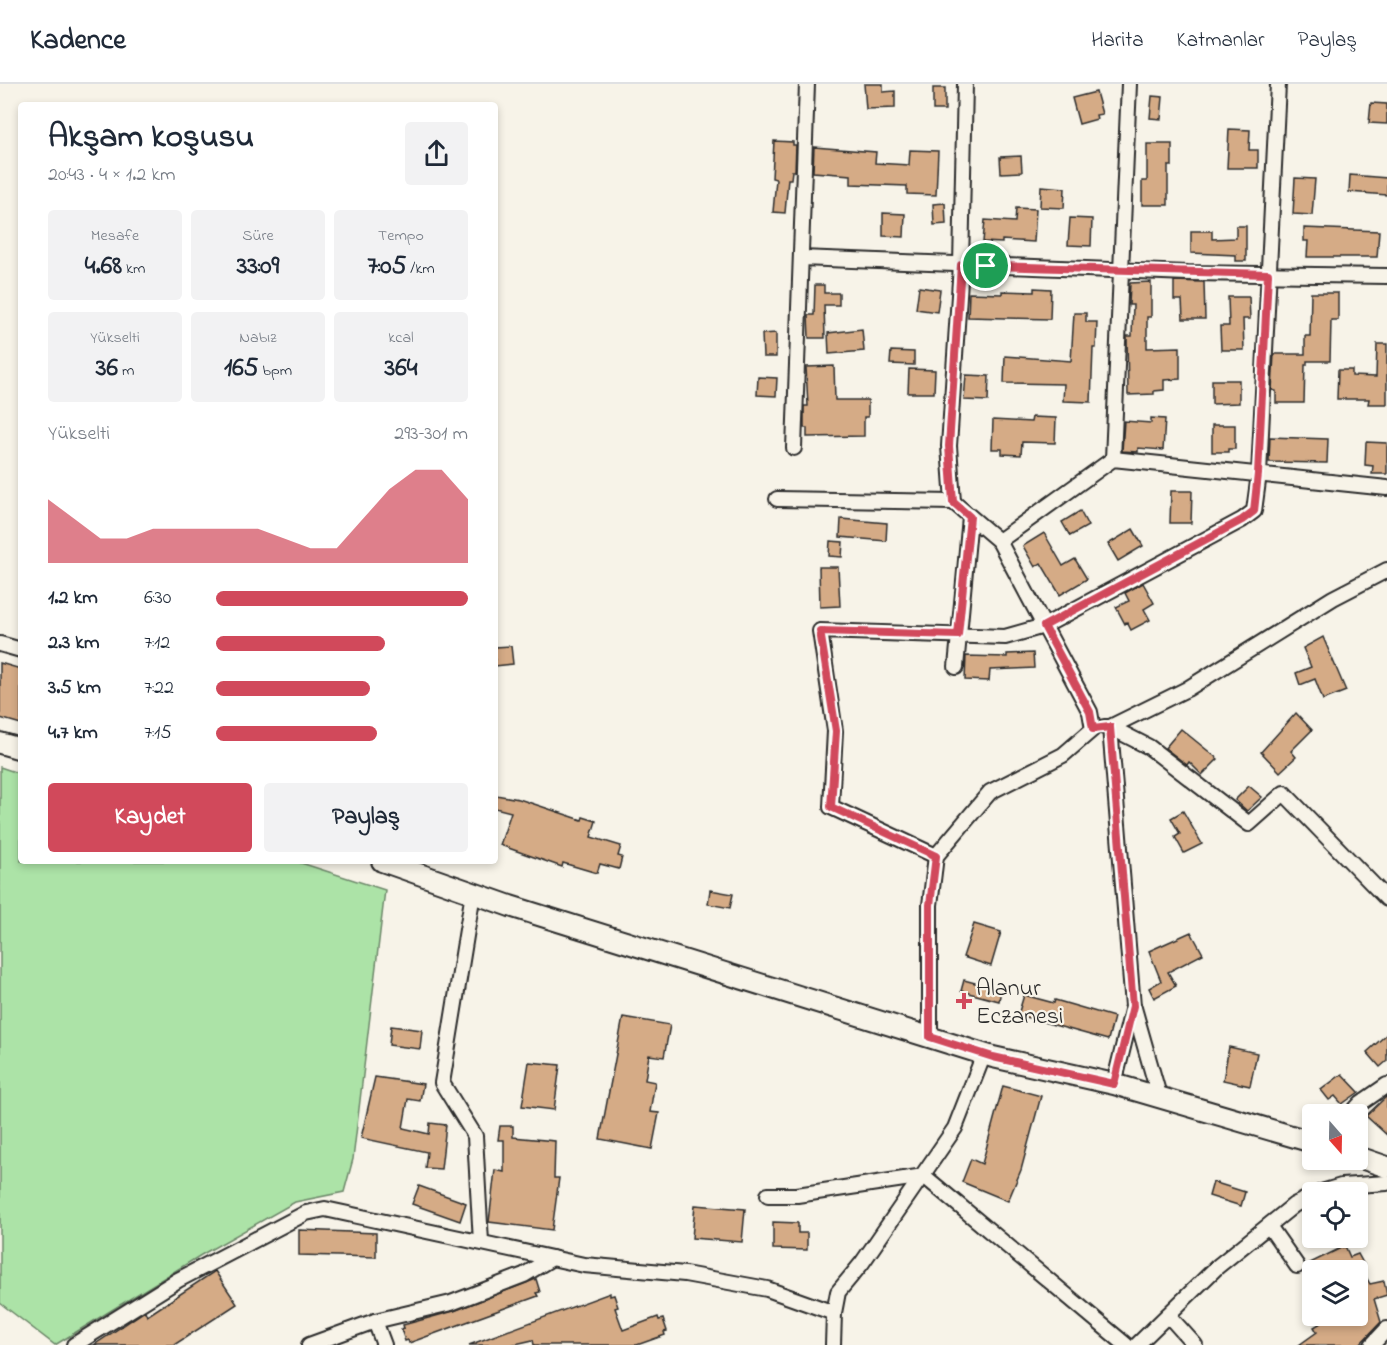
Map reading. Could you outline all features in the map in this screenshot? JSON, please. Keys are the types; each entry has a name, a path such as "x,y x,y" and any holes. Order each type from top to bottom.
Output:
{"main road":[{"path":"0,743 18,748"},
{"path":"391,864 473,893 984,1054 1114,1084 1302,1139"},
{"path":"1368,1166 1387,1182"}],"street":[{"path":"794,448 807,84"},
{"path":"953,502 949,446 961,265 965,84"},
{"path":"1113,459 1129,84"},
{"path":"936,856 831,807 836,731 820,631 1005,637 1044,626 1242,520 1254,511 1258,474 1278,84"},
{"path":"801,258 1120,271 1387,276"},
{"path":"999,541 1113,459 1387,488"},
{"path":"777,499 953,502 999,541 1090,712 1093,729"},
{"path":"956,667 970,517"},
{"path":"930,1037 930,905 936,856 990,792 1063,754 1093,729 1110,727 1187,689 1333,598 1387,570"},
{"path":"0,644 18,647"},
{"path":"1110,727 1149,747 1249,824 1284,793 1387,900"},
{"path":"1110,727 1133,1006 1160,1098"},
{"path":"473,893 442,1083 475,1136 481,1242"},
{"path":"1114,1084 1133,1006"},
{"path":"833,1345 834,1313 838,1292 862,1263 955,1128 984,1054"},
{"path":"1360,1104 1387,1085"},
{"path":"768,1195 797,1195 924,1176 1126,1345"},
{"path":"1368,1184 1387,1182"},
{"path":"1137,1345 1216,1266 1302,1201"},
{"path":"74,1345 178,1280 306,1213 325,1209 584,1265 685,1274 767,1289 834,1313"},
{"path":"1269,1226 1297,1266"},
{"path":"309,1345 375,1321 451,1303 524,1275 552,1258"},
{"path":"1168,1315 1195,1345"},
{"path":"375,1321 384,1345"},
{"path":"1372,1345 1387,1329"}],"green space":[{"path":"0,767 18,773 18,864 304,864 385,890 353,1159 344,1192 295,1202 201,1255 55,1345 0,1303"}],"building":[{"path":"864,84 883,84 883,92 895,91 895,108 866,109"},
{"path":"933,88 945,88 945,110 933,110"},
{"path":"1096,92 1102,114 1096,115 1097,119 1079,124 1072,98"},
{"path":"1152,96 1163,97 1161,119 1150,118"},
{"path":"1371,103 1387,104 1387,124 1369,123"},
{"path":"1229,129 1250,130 1249,150 1258,150 1258,168 1227,168"},
{"path":"774,141 793,142 793,145 796,145 795,171 792,171 791,179 788,179 785,213 773,212 776,179 772,178"},
{"path":"1147,144 1172,144 1172,166 1168,166 1168,205 1142,205 1142,181 1147,181"},
{"path":"814,147 876,152 875,163 909,165 910,150 938,151 936,195 907,194 907,186 851,184 851,175 813,172"},
{"path":"1021,156 1022,172 1001,173 1000,157"},
{"path":"1350,175 1387,178 1387,195 1349,192"},
{"path":"1295,178 1315,179 1312,215 1293,214"},
{"path":"1041,186 1065,188 1064,208 1040,207"},
{"path":"945,203 946,224 934,225 933,204"},
{"path":"1016,208 1036,209 1034,242 1002,240 1002,243 983,242 985,220 1015,222"},
{"path":"883,213 905,214 904,237 883,236"},
{"path":"1070,218 1092,219 1091,246 1068,245"},
{"path":"1236,226 1246,226 1246,261 1236,261 1236,255 1191,253 1191,231 1212,231 1212,239 1236,238"},
{"path":"1304,228 1379,231 1377,257 1307,257 1308,241 1304,241"},
{"path":"1174,281 1204,282 1205,319 1183,319 1182,300 1174,300"},
{"path":"1151,282 1151,317 1147,317 1147,348 1180,347 1180,379 1164,380 1164,390 1154,391 1154,394 1128,395 1127,336 1132,336 1133,305 1129,305 1130,283"},
{"path":"815,285 824,285 824,293 839,293 839,305 824,305 825,338 809,338 808,315 814,315"},
{"path":"919,287 940,290 937,312 916,309"},
{"path":"1034,288 1051,289 1050,319 968,317 969,293 1034,292"},
{"path":"1311,293 1338,293 1338,320 1331,320 1330,361 1307,361 1304,403 1276,403 1276,391 1272,390 1274,354 1305,354 1305,336 1310,336"},
{"path":"1228,297 1249,297 1250,319 1243,319 1244,350 1221,350 1220,326 1229,326"},
{"path":"1074,313 1086,313 1086,322 1097,322 1096,348 1093,348 1091,402 1063,401 1064,384 1004,383 1005,356 1071,361"},
{"path":"862,329 864,351 829,354 828,333"},
{"path":"776,333 776,357 763,357 762,334"},
{"path":"1377,344 1387,344 1387,404 1368,404 1369,399 1337,399 1338,370 1352,370 1352,376 1376,377"},
{"path":"891,351 914,352 914,365 890,364"},
{"path":"834,366 835,400 868,400 868,417 864,417 864,436 807,437 807,428 804,428 804,406 808,406 806,367"},
{"path":"909,369 935,370 934,393 908,393"},
{"path":"966,375 989,376 988,401 964,400"},
{"path":"758,377 777,378 776,396 757,395"},
{"path":"1212,380 1239,380 1239,403 1212,404"},
{"path":"1032,417 1056,418 1055,443 1022,442 1021,455 1002,454 1002,449 992,449 993,420 1031,422"},
{"path":"1151,418 1165,419 1163,450 1138,448 1138,452 1122,451 1124,421 1151,423"},
{"path":"1212,425 1235,425 1235,449 1228,449 1228,452 1212,452"},
{"path":"1270,437 1328,439 1327,463 1269,462"},
{"path":"1366,442 1387,443 1387,474 1372,474 1373,466 1365,465"},
{"path":"1171,491 1192,491 1191,523 1170,523"},
{"path":"1080,511 1088,526 1070,536 1062,522"},
{"path":"841,519 887,523 886,541 840,537"},
{"path":"1133,529 1143,546 1118,561 1108,544"},
{"path":"1044,533 1063,566 1075,559 1087,579 1060,595 1041,563 1035,567 1023,546"},
{"path":"830,541 843,542 842,557 829,556"},
{"path":"819,567 838,567 840,606 820,607"},
{"path":"1143,583 1154,603 1144,609 1150,620 1131,630 1116,607 1129,601 1125,593"},
{"path":"1323,637 1346,691 1323,700 1315,679 1300,685 1296,673 1311,667 1303,648"},
{"path":"511,646 513,664 498,666 498,647"},
{"path":"1033,653 1034,668 990,670 989,681 965,680 966,656 1007,657 1007,654"},
{"path":"0,663 18,668 18,723 0,718"},
{"path":"1296,713 1312,730 1291,751 1296,757 1280,772 1261,752"},
{"path":"1181,729 1218,759 1202,775 1189,762 1187,765 1165,748"},
{"path":"1249,786 1262,797 1247,811 1235,800"},
{"path":"498,795 519,799 582,820 583,817 596,821 591,837 621,846 618,856 622,857 619,869 600,864 597,873 563,863 562,867 500,845 511,812 498,809"},
{"path":"1183,811 1202,844 1184,853 1175,837 1180,834 1171,818"},
{"path":"710,890 733,894 730,908 708,904"},
{"path":"974,924 1001,932 991,966 963,957"},
{"path":"1191,932 1203,954 1168,972 1176,986 1154,998 1149,988 1161,981 1149,951"},
{"path":"964,980 1001,990 999,1001 961,991"},
{"path":"1024,995 1054,1003 1055,1000 1114,1017 1108,1040 1018,1015"},
{"path":"623,1017 670,1025 664,1057 649,1055 645,1080 655,1082 650,1112 659,1113 652,1149 600,1139"},
{"path":"391,1026 422,1030 420,1049 389,1045"},
{"path":"1387,1034 1387,1061 1380,1067 1367,1052"},
{"path":"1229,1047 1257,1053 1250,1086 1223,1080"},
{"path":"529,1062 560,1065 554,1110 522,1106"},
{"path":"1342,1074 1359,1092 1342,1104 1335,1096 1329,1100 1321,1090"},
{"path":"375,1077 423,1084 420,1101 408,1099 403,1128 429,1134 430,1123 446,1125 441,1169 425,1168 427,1152 361,1138"},
{"path":"1003,1086 1041,1096 1021,1170 1008,1201 962,1182 971,1159 982,1164"},
{"path":"1387,1096 1387,1135 1368,1118 1368,1114"},
{"path":"500,1126 513,1126 513,1137 555,1141 554,1178 559,1178 552,1230 489,1222 495,1170 504,1172 504,1140 498,1140"},
{"path":"1213,1182 1245,1192 1241,1206 1209,1196"},
{"path":"419,1186 466,1203 460,1221 412,1204"},
{"path":"695,1205 745,1209 742,1242 692,1238"},
{"path":"773,1222 798,1223 798,1233 807,1233 807,1250 773,1249"},
{"path":"299,1230 376,1233 376,1257 299,1255"},
{"path":"1341,1248 1346,1248 1350,1257 1358,1254 1361,1260 1316,1260"},
{"path":"215,1271 237,1304 174,1345 94,1345 145,1311 147,1316"},
{"path":"536,1279 540,1292 536,1293 538,1296 409,1343 408,1340 405,1341 401,1329 404,1328 403,1325 454,1311"},
{"path":"1368,1280 1370,1284 1384,1281 1387,1295 1374,1299 1381,1322 1359,1345 1299,1345 1317,1332 1314,1327 1368,1326"},
{"path":"610,1293 610,1296 614,1295 618,1307 615,1308 623,1330 658,1317 659,1320 663,1319 667,1331 664,1332 665,1335 637,1345 534,1345 533,1340 511,1345 469,1345"}],"place":[{"name":"Alanur Eczanesi","path":"964,1001"}],"route":[{"path":"961,265 986,266 1268,274 1258,474 1254,511 1242,520 1044,626 1090,712 1093,729 1110,727 1133,1006 1114,1084 993,1057 930,1037 930,905 936,856 831,807 836,731 820,631 958,635 970,517 953,502 949,446 961,265"}]}
